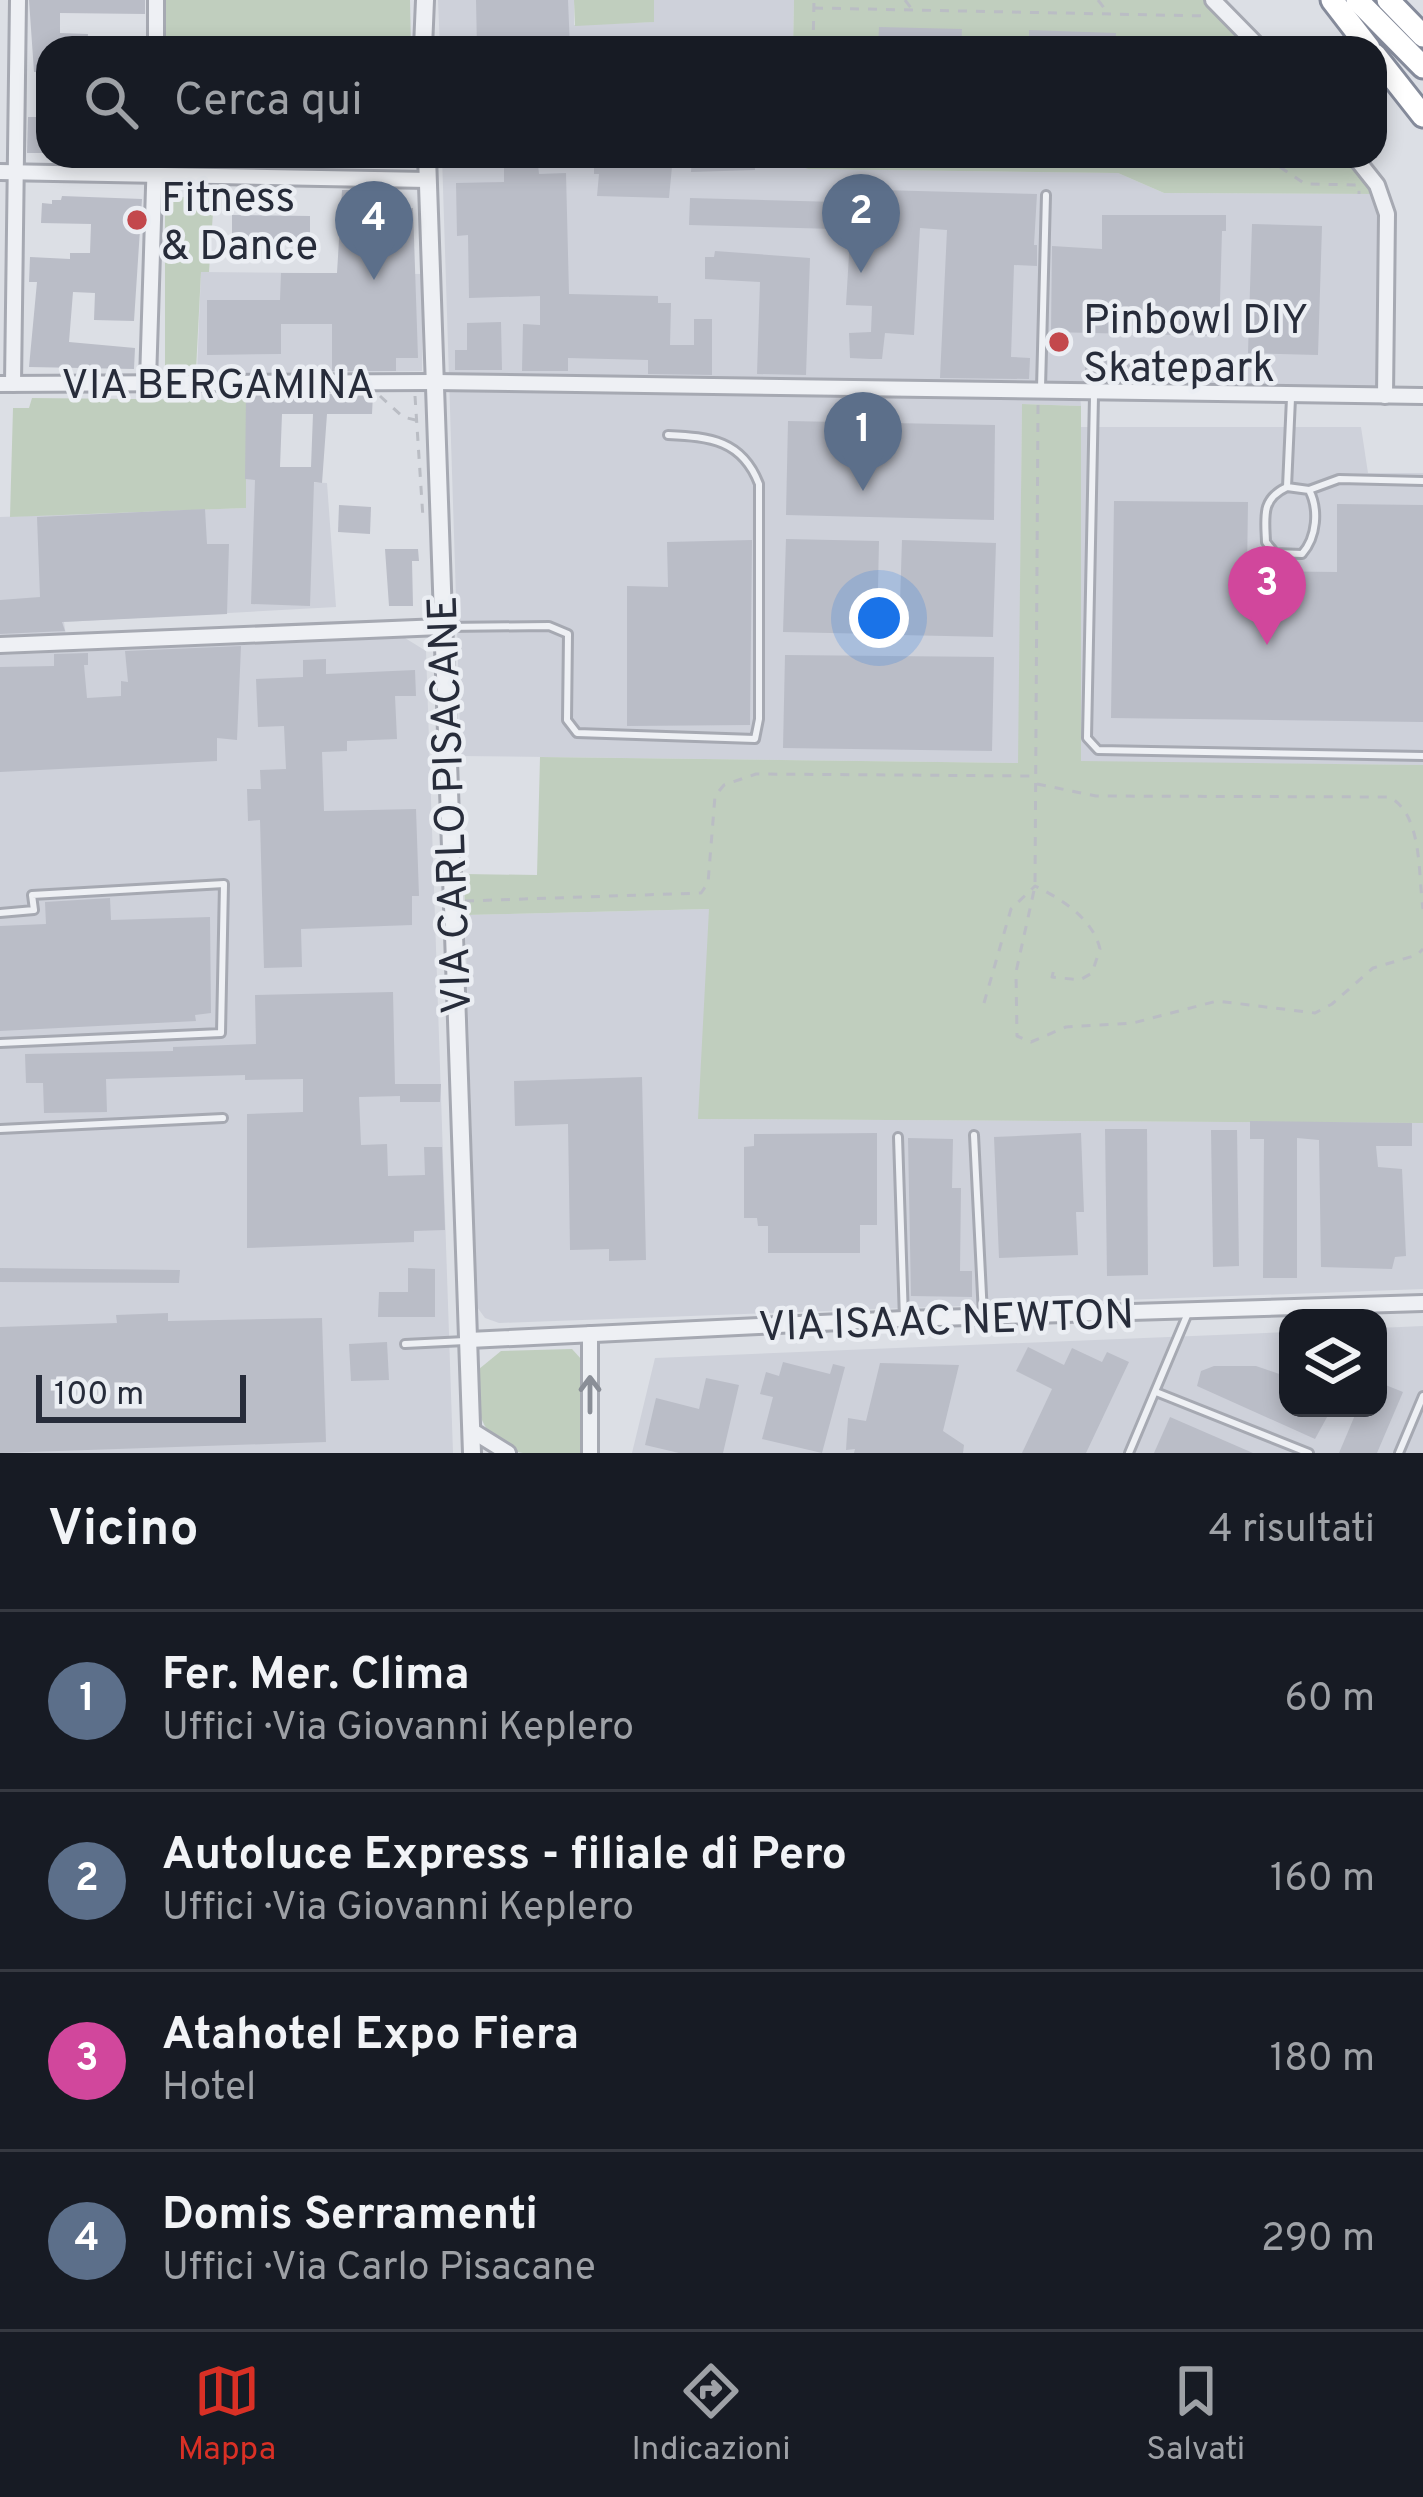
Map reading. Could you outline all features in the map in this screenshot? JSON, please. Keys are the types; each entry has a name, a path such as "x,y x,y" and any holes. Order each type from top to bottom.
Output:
{"highway":[{"path":"1332,0 1360,36"},
{"path":"1358,0 1423,67"},
{"path":"1388,0 1423,36"},
{"path":"1387,70 1423,116"}],"street":[{"path":"6,384 8,172 18,0"},
{"path":"156,0 156,36"},
{"path":"422,36 424,0"},
{"path":"1217,3 1249,36"},
{"path":"148,381 154,168"},
{"name":"VIA CARLO PISACANE","path":"428,168 472,1453"},
{"path":"1364,168 1377,185 1387,214 1385,396"},
{"path":"8,172 428,180"},
{"name":"VIA BERGAMINA","path":"6,384 435,382 1423,396"},
{"path":"0,645 441,627"},
{"name":"VIA ISAAC NEWTON","path":"469,1340 904,1318 1423,1303"},
{"path":"590,1334 590,1453"},
{"path":"471,1430 508,1453"}],"lane":[{"path":"1038,391 1046,195"},
{"path":"1094,392 1087,738 1098,750 1423,756"},
{"path":"1287,487 1291,394"},
{"path":"441,627 549,626 568,634 567,719 577,733 755,739 759,719 759,484 740,453 716,437 668,435"},
{"path":"1309,490 1314,500 1310,546 1302,554 1276,553 1266,542 1265,505 1287,487 1309,490 1339,478 1423,481"},
{"path":"0,913 34,910 32,895 224,884 221,1033 0,1042"},
{"path":"0,1129 223,1118"},
{"path":"974,1135 983,1318"},
{"path":"898,1137 904,1318"},
{"path":"1129,1453 1190,1310"},
{"path":"405,1344 469,1340"},
{"path":"1156,1392 1309,1453"},
{"path":"1399,1453 1423,1396"}],"path":[{"path":"813,36 814,0"},
{"path":"904,0 913,10"},
{"path":"1098,0 1109,14"},
{"path":"814,8 1211,16 1217,3"},
{"path":"1281,168 1305,184 1359,185 1359,194"},
{"path":"413,382 422,516 439,532"},
{"path":"1038,391 1035,886 1016,971 1017,1036 1031,1042 1066,1027 1132,1024 1217,1001 1315,1013 1373,968 1423,949"},
{"path":"452,900 701,892 708,884 715,796 724,785 755,775 1035,776"},
{"path":"1035,784 1096,796 1389,797 1403,805 1410,819 1423,909"},
{"path":"1035,886 1090,926 1100,949 1092,973 1080,980 1052,977 1054,969"},
{"path":"984,1003 1011,909 1035,886"}],"shaded area":[{"path":"438,0 574,0 574,25 653,22 654,0 794,0 793,36 440,36"},
{"path":"442,168 1118,173 1164,193 1381,194 1385,396 1080,393 1081,406 1022,404 1019,763 461,756"},
{"path":"201,272 423,274 422,371 197,374"},
{"path":"1081,427 1361,427 1368,473 1423,473 1423,765 1081,762"},
{"path":"245,479 327,483 336,607 64,622 66,636 0,639 0,517 246,508"},
{"path":"405,638 426,651 453,1453 0,1453 0,655"},
{"path":"710,909 699,1119 1423,1123 1423,1289 499,1323 485,1318 477,1307 465,915"},
{"path":"1423,1326 1423,1453 632,1453 655,1358 1279,1332 1279,1417 1387,1417 1387,1328"}],"green space":[{"path":"166,0 410,0 411,36 165,36"},
{"path":"574,0 654,0 654,22 575,26"},
{"path":"794,0 1213,0 1248,36 793,36"},
{"path":"1363,168 1381,194 1164,193 1118,173 808,169"},
{"path":"165,197 214,197 209,272 201,272 196,370 165,369"},
{"path":"231,391 246,392 246,508 10,517 13,408 29,408 32,398 230,400"},
{"path":"1022,404 1081,406 1081,761 1423,765 1423,1123 698,1119 709,909 465,915 464,874 537,875 540,757 1018,763"},
{"path":"572,1349 582,1360 583,1453 523,1453 498,1442 478,1409 479,1369 501,1351"}],"building":[{"path":"29,0 145,0 145,14 60,13 60,33 88,36 36,36 34,72"},
{"path":"476,0 568,0 570,36 477,36"},
{"path":"879,27 962,29 962,36 879,36"},
{"path":"1029,30 1116,33 1116,36 1029,36"},
{"path":"28,117 36,117 36,153 27,153"},
{"path":"504,168 566,173 569,294 658,296 658,303 671,303 670,345 694,345 694,319 712,319 712,375 648,374 648,360 568,358 568,371 522,371 523,324 540,325 540,296 469,298 468,235 457,236 456,183 504,182"},
{"path":"594,168 672,168 669,198 597,196 599,174 594,174"},
{"path":"691,168 755,170 691,172"},
{"path":"838,189 1037,194 1037,266 1014,265 1011,357 1030,358 1029,379 940,378 947,230 920,228 914,335 885,333 882,359 871,359 850,358 849,333 871,332 872,306 846,305 850,238 833,237 834,229 689,225 690,198 837,202"},
{"path":"342,190 367,190 368,239 390,240 393,209 413,208 418,358 396,358 396,371 332,371 332,324 281,324 281,354 207,355 207,300 280,300 281,273 337,273"},
{"path":"62,196 142,199 134,321 94,320 95,293 73,292 69,342 135,348 134,369 29,367 37,282 29,282 30,257 70,259 70,253 90,253 91,224 41,223 42,203 52,204"},
{"path":"232,215 310,216 310,244 232,244"},
{"path":"1102,215 1226,215 1219,336 1051,332 1052,246 1102,249"},
{"path":"1252,224 1322,226 1318,355 1248,353"},
{"path":"715,251 810,258 806,375 757,374 760,282 705,279 705,257 714,257"},
{"path":"501,322 502,370 455,370 455,350 467,350 467,323"},
{"path":"1085,356 1139,356 1139,364 1196,359 1196,363 1237,364 1237,379 1085,378"},
{"path":"246,394 373,394 372,414 327,414 322,483 314,482 310,606 251,604 255,480 245,479","holes":["282,414 313,414 311,467 280,467"]},
{"path":"788,421 995,425 994,520 786,515"},
{"path":"1114,501 1248,502 1247,571 1337,572 1337,504 1423,505 1423,722 1111,718"},
{"path":"339,505 371,507 370,534 338,532"},
{"path":"205,509 207,544 229,544 227,614 62,622 65,631 0,634 0,600 40,597 37,517"},
{"path":"786,539 879,541 877,634 783,632"},
{"path":"752,540 750,725 627,726 627,586 668,587 667,542"},
{"path":"902,540 996,543 993,637 899,635"},
{"path":"385,549 418,549 419,561 412,561 413,606 389,606"},
{"path":"241,646 237,740 217,738 217,761 0,772 0,667 54,666 54,654 88,653 88,665 84,665 87,698 121,696 121,681 128,682 125,651"},
{"path":"785,655 994,657 992,751 783,748"},
{"path":"326,659 326,674 415,670 416,696 395,696 397,739 347,741 347,751 322,752 324,811 416,809 419,896 412,896 412,925 301,929 302,967 264,968 260,820 248,821 247,789 261,789 260,770 286,769 284,726 258,727 256,679 303,677 303,660"},
{"path":"110,898 111,920 210,917 211,1013 195,1015 196,1021 0,1031 0,926 46,924 45,902"},
{"path":"393,992 395,1084 441,1084 440,1102 359,1097 361,1145 387,1144 388,1176 425,1175 424,1147 442,1147 445,1230 414,1231 414,1242 247,1248 247,1114 303,1112 303,1079 245,1080 245,1075 106,1079 107,1112 44,1113 43,1083 26,1083 25,1054 256,1044 255,995"},
{"path":"642,1077 646,1260 609,1261 609,1249 570,1250 568,1124 515,1126 514,1081"},
{"path":"1250,1121 1412,1123 1412,1146 1376,1146 1378,1167 1402,1169 1406,1256 1395,1257 1392,1269 1321,1267 1319,1140 1297,1138 1297,1278 1263,1278 1264,1139 1250,1139"},
{"path":"1105,1129 1147,1129 1148,1275 1107,1276"},
{"path":"1211,1130 1237,1130 1239,1266 1213,1267"},
{"path":"877,1133 877,1225 860,1225 860,1253 768,1253 768,1226 758,1226 757,1218 744,1218 744,1147 754,1146 754,1134"},
{"path":"1081,1133 1084,1212 1076,1212 1078,1255 999,1258 994,1137"},
{"path":"908,1138 953,1139 952,1188 961,1188 960,1271 972,1271 972,1297 911,1296"},
{"path":"0,1268 180,1270 179,1283 0,1282"},
{"path":"408,1268 435,1269 435,1317 378,1317 379,1292 408,1292"},
{"path":"168,1313 168,1321 322,1318 326,1442 0,1453 0,1327 117,1323 116,1315"},
{"path":"387,1342 389,1380 351,1381 349,1344"},
{"path":"1028,1347 1064,1365 1072,1348 1102,1362 1107,1352 1129,1362 1086,1453 1022,1453 1052,1389 1016,1371"},
{"path":"783,1362 830,1374 833,1364 845,1367 822,1453 762,1439 773,1397 760,1394 766,1372 779,1376"},
{"path":"880,1363 959,1365 943,1431 964,1445 963,1453 846,1450 848,1418 866,1421"},
{"path":"1214,1366 1256,1366 1279,1374 1279,1417 1327,1417 1315,1439 1197,1386 1201,1371"},
{"path":"706,1378 739,1385 723,1453 679,1453 645,1445 656,1398 699,1409"},
{"path":"1387,1386 1403,1392 1377,1453 1339,1453 1354,1417 1387,1417"},
{"path":"1170,1417 1253,1453 1154,1453"}],"place":[{"name":"Fitness & Dance","path":"137,220"},
{"name":"Autoluce Express - filiale di Pero","path":"861,273"},
{"name":"Domis Serramenti","path":"374,280"},
{"name":"Pinbowl DIY Skatepark","path":"1059,342"},
{"name":"Fer. Mer. Clima","path":"863,491"},
{"name":"Atahotel Expo Fiera","path":"1267,645"}]}
